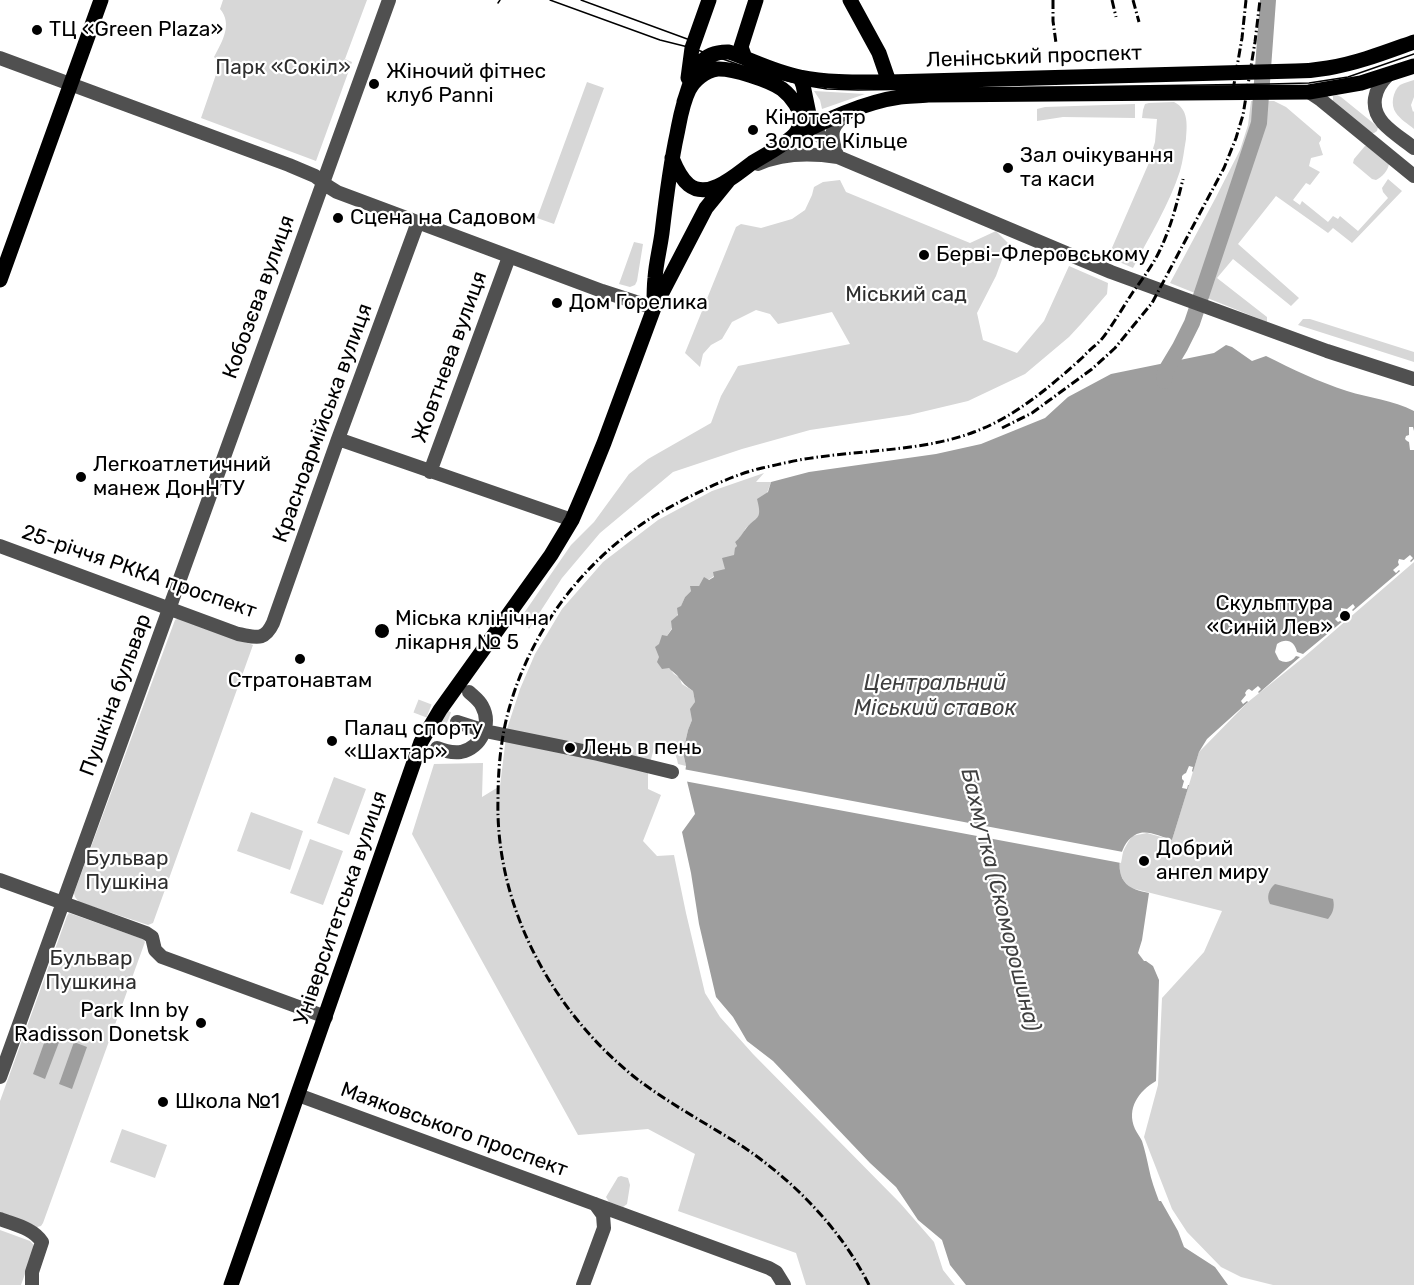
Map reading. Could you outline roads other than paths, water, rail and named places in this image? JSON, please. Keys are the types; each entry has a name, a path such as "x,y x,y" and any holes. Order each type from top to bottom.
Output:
{"main road":[{"path":"0,280 101,0"},
{"path":"684,102 693,82 703,75 717,69 733,70 774,85 788,94 796,105 801,122 791,138 743,172 711,189 698,189 685,183 672,158 692,48 709,0"},
{"path":"745,58 741,47 756,0"},
{"path":"850,0 879,54 889,82"},
{"name":"Ленінський проспект","path":"684,102 695,70 702,61 710,54 729,52 800,77 837,82 889,82 1269,73 1325,69 1346,65 1414,42"},
{"name":"Ленінський проспект","path":"791,138 848,112 875,102 901,97 1309,92 1360,83 1414,66"},
{"path":"800,77 812,128"},
{"name":"Університетська вулиця","path":"654,308 655,277 672,158"},
{"name":"Університетська вулиця","path":"231,1285 421,742 440,710 550,555 572,520 600,453 654,308 706,208 743,172"}],"street":[{"name":"Кобозєва вулиця","path":"170,609 389,0"},
{"path":"0,58 289,165 315,176 337,192 604,292 654,308"},
{"path":"1388,75 1380,82 1374,97 1375,107 1385,125 1412,147 1397,161"},
{"path":"1309,92 1414,176"},
{"path":"796,105 812,128 838,157"},
{"path":"838,157 832,138 833,129 848,112"},
{"path":"1375,144 1385,125"},
{"path":"743,172 775,159 806,154 838,157 1111,272 1327,351 1414,379"},
{"name":"Красноармійська вулиця","path":"264,636 273,623 418,222"},
{"name":"Жовтнева вулиця","path":"430,472 510,257"},
{"path":"338,439 572,520"},
{"name":"25-річчя РККА проспект","path":"0,546 238,634 264,636"},
{"name":"Пушкіна бульвар","path":"63,903 170,609"},
{"path":"436,748 462,752 479,741 485,731 485,713 481,704 468,692"},
{"path":"457,722 485,731 672,772"},
{"path":"0,879 146,933 152,937 155,950 162,957 326,1017"},
{"path":"0,1077 63,903"},
{"name":"Маяковського проспект","path":"298,1095 770,1268 776,1272 784,1285"},
{"path":"595,1204 603,1215 604,1228"},
{"path":"583,1285 604,1228 610,1218 623,1214"},
{"path":"0,1220 31,1230 42,1242 32,1272 32,1285"}],"water":[{"name":"Центральний Міський ставок","path":"1226,345 1252,361 1266,356 1337,387 1398,404 1414,411 1414,431 1413,427 1409,427 1409,435 1405,439 1409,442 1410,450 1414,450 1414,559 1410,561 1413,558 1410,555 1404,560 1399,559 1399,565 1393,570 1396,573 1400,571 1353,611 1355,607 1353,604 1347,609 1341,608 1341,614 1335,619 1338,622 1343,621 1303,654 1297,652 1290,642 1284,641 1277,644 1275,652 1279,660 1288,662 1296,656 1300,657 1259,693 1261,689 1258,686 1252,691 1247,690 1241,701 1243,704 1248,702 1207,739 1199,752 1193,772 1193,767 1189,766 1182,776 1184,781 1182,788 1187,789 1189,785 1172,840 1140,833 1128,840 1120,861 1121,875 1126,884 1149,893 1138,953 1144,961 1153,966 1159,980 1156,1081 1144,1090 1133,1107 1135,1129 1142,1141 1159,1201 1178,1231 1184,1247 1215,1267 1228,1285 966,1285 950,1265 942,1240 918,1220 896,1187 870,1163 773,1061 747,1041 733,1017 716,997 699,924 682,832 695,814 685,773 683,752 692,720 690,709 695,702 693,691 677,675 669,668 662,669 657,662 659,657 655,647 659,644 662,635 667,636 672,629 671,621 678,615 677,608 681,606 691,591 690,586 699,586 704,577 709,580 714,577 713,572 725,569 722,558 734,555 737,546 735,542 759,515 757,499 768,492 771,482 809,472 936,454 981,444 1045,418 1068,397 1111,374 1214,353"},
{"path":"1275,884 1333,899 1334,907 1331,914 1328,919 1270,904 1269,893"},
{"path":"48,1032 61,1037 45,1079 33,1074"},
{"path":"74,1042 87,1047 72,1089 59,1084"}],"waterway":[{"name":"Бахмутка (Скоморошина)","path":"1164,381 1165,372 1192,323 1259,123 1268,0"}],"tunnel":[{"path":"416,706 457,722"}],"tram line":[{"path":"550,0 660,40 692,48 776,78 827,89 1309,83 1348,77 1414,54"},
{"path":"581,0 690,40"}],"railway":[{"path":"1053,0 1056,43"},
{"path":"1112,0 1116,17"},
{"path":"1133,0 1139,22"},
{"path":"1233,90 1246,0"},
{"path":"1002,428 1032,413 1092,369 1115,348 1152,303 1224,168 1236,138 1243,115 1260,0"},
{"path":"869,1285 845,1245 798,1191 742,1146 637,1079 579,1023 555,990 535,955 519,918 507,879 500,839 499,765 509,709 529,657 557,608 574,586 613,546 660,513 723,481 762,468 812,458 917,446 956,438 1004,418 1045,390 1101,340 1148,271 1167,233 1183,179"}],"place":[{"name":"ТЦ «Green Plaza»","path":"37,30"},
{"name":"Жіночий фітнес клуб Panni","path":"374,84"},
{"name":"Кінотеатр Золоте Кільце","path":"753,130"},
{"name":"Зал очікування та каси","path":"1008,168"},
{"name":"Сцена на Садовом","path":"338,218"},
{"name":"Берві-Флеровському","path":"924,255"},
{"name":"Дом Горелика","path":"557,303"},
{"name":"Легкоатлетичний манеж ДонНТУ","path":"81,477"},
{"name":"Скульптура «Синій Лев»","path":"1345,616"},
{"name":"Міська клінічна лікарня № 5","path":"382,631"},
{"name":"Стратонавтам","path":"300,659"},
{"name":"Палац спорту «Шахтар»","path":"332,741"},
{"name":"Лень в пень","path":"570,748"},
{"name":"Добрий ангел миру","path":"1144,861"},
{"name":"Park Inn by Radisson Donetsk","path":"201,1023"},
{"name":"Школа №1","path":"163,1102"}],"park label":[{"name":"Парк «Сокіл»","path":"283,68"},
{"name":"Міський сад","path":"906,295"},
{"name":"Бульвар Пушкіна","path":"127,871"},
{"name":"Бульвар Пушкина","path":"91,971"}]}
